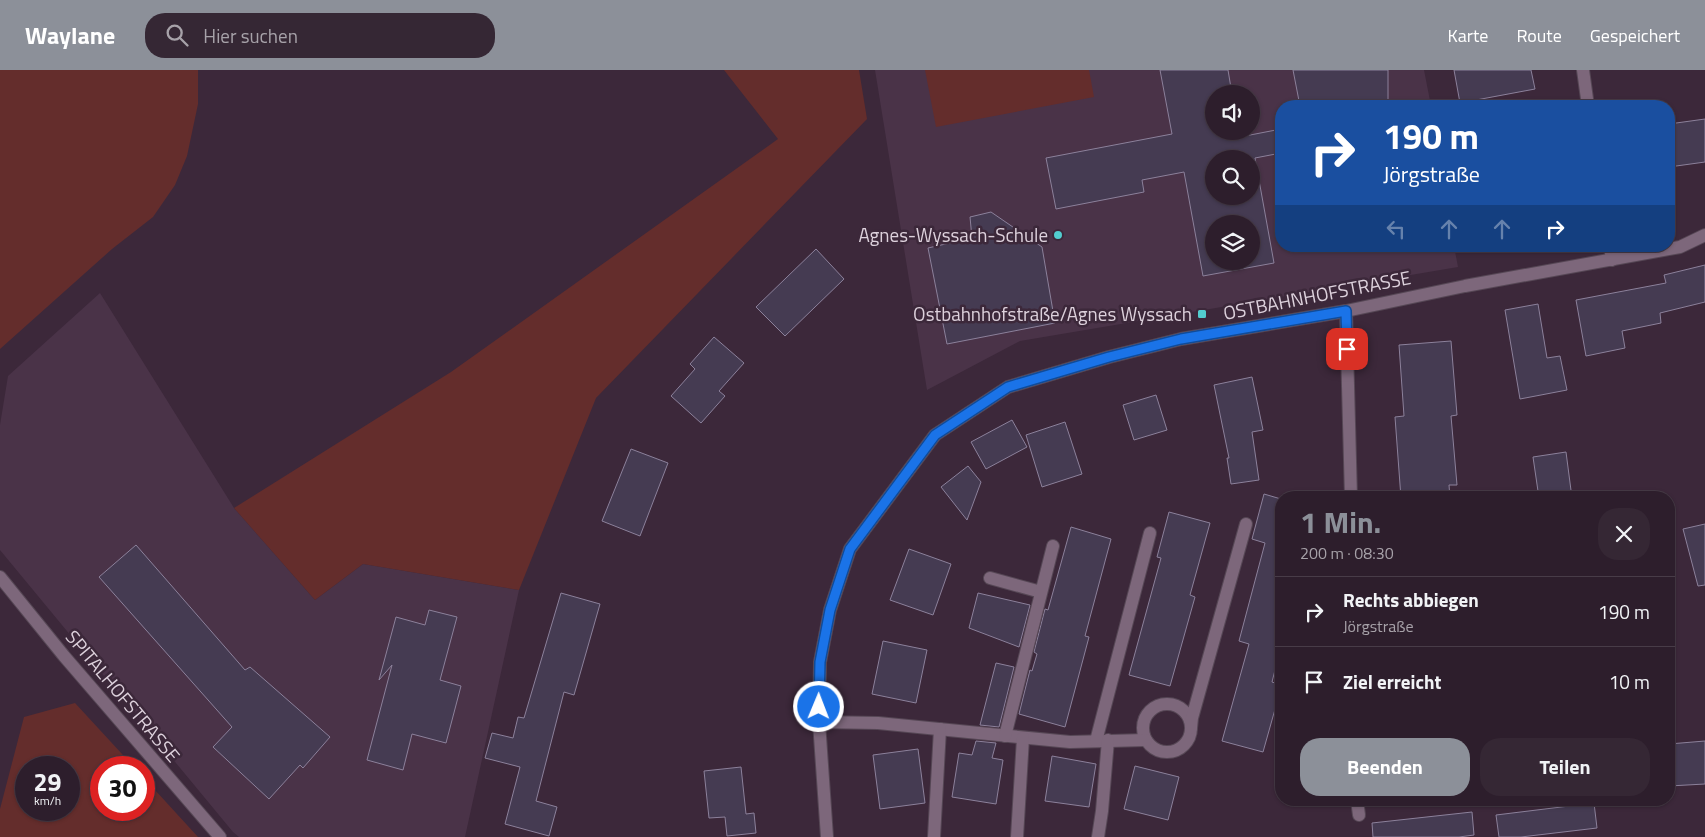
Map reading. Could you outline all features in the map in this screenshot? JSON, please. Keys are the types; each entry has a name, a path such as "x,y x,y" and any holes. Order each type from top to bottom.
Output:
{"street":[{"path":"1584,70 1587,100"},
{"name":"OSTBAHNHOFSTRASSE","path":"1675,248 1705,235"},
{"path":"1611,252 1612,260"},
{"name":"OSTBAHNHOFSTRASSE","path":"827,837 818,722 820,662 830,610 850,549 935,435 1008,387 1109,357 1181,339 1346,311 1420,295 1654,252"},
{"path":"1346,311 1351,491"},
{"path":"1192,728 1190,720 1180,707 1165,703 1150,710 1143,724 1146,740 1157,750 1172,751 1179,749 1190,736 1192,728 1192,718 1246,524"},
{"path":"1098,837 1102,811 1102,741 1150,533"},
{"path":"1005,736 1053,546"},
{"name":"SPITALHOFSTRASSE","path":"0,577 64,656 220,837"},
{"path":"990,578 1041,592"},
{"path":"818,722 878,723 1070,742 1146,740"},
{"path":"934,837 940,729"},
{"path":"1017,837 1023,738"},
{"path":"1358,806 1359,815"}],"shaded area":[{"path":"0,70 198,70 198,104 187,156 175,185 153,217 112,249 0,349"},
{"path":"724,70 859,70 867,119 596,398 519,590 363,564 315,600 234,508 451,372 778,139"},
{"name":"Agnes-Wyssach-Schule","path":"875,70 1424,70 1430,100 1275,100 1275,252 1455,252 1458,267 1020,341 927,390"},
{"path":"925,70 1089,70 1094,97 936,127"},
{"path":"100,293 234,508 315,600 363,564 519,590 465,837 239,837 0,550 0,425 8,376"},
{"path":"75,703 124,756 90,756 90,821 155,821 155,790 198,837 0,837 0,809 24,717"}],"building":[{"path":"1160,70 1228,70 1230,85 1205,85 1205,140 1260,140 1260,133 1275,130 1275,154 1260,157 1260,150 1205,150 1205,205 1260,205 1260,186 1274,263 1260,266 1260,215 1205,215 1205,270 1236,270 1203,276 1184,172 1142,180 1144,192 1056,209 1046,158 1172,134"},
{"path":"1293,70 1388,70 1388,100 1299,100"},
{"path":"1454,70 1531,70 1535,89 1476,100 1459,100"},
{"path":"1705,119 1705,162 1675,166 1675,123"},
{"path":"991,212 1042,247 1055,323 947,344 928,248 972,238 970,217"},
{"path":"816,249 844,279 785,336 756,307"},
{"path":"1705,265 1705,302 1660,313 1661,323 1622,331 1625,348 1586,356 1576,300 1666,283 1664,275"},
{"path":"1538,304 1547,358 1560,356 1567,390 1520,399 1505,310"},
{"path":"714,337 744,363 719,391 725,396 701,423 671,396 695,369 690,364"},
{"path":"1451,341 1457,415 1451,416 1457,485 1449,485 1449,491 1400,491 1395,417 1404,416 1399,345"},
{"path":"1252,377 1263,430 1252,432 1259,480 1231,484 1227,458 1229,458 1214,385"},
{"path":"1156,395 1167,430 1134,440 1123,405"},
{"path":"1012,420 1027,447 986,469 971,442"},
{"path":"1065,422 1082,474 1042,487 1026,435"},
{"path":"631,449 668,463 640,536 602,521"},
{"path":"1566,452 1571,491 1538,491 1533,457"},
{"path":"968,466 981,482 967,520 941,487"},
{"path":"1264,494 1275,497 1275,670 1272,682 1275,683 1275,709 1263,752 1222,741 1249,644 1239,641 1265,543 1252,539"},
{"path":"1169,512 1210,523 1190,595 1195,597 1170,686 1129,675 1161,558 1157,557"},
{"path":"1705,524 1705,585 1698,586 1683,529"},
{"path":"1071,527 1111,539 1085,636 1089,637 1065,727 1019,714 1030,670 1032,671 1037,654 1034,652 1045,609 1048,610"},
{"path":"136,545 245,670 250,667 330,737 303,768 300,765 269,799 213,747 232,727 99,577"},
{"path":"909,549 951,564 933,615 890,600"},
{"path":"561,593 600,604 574,695 564,692 536,801 557,807 549,836 505,824 520,767 485,758 492,733 513,738 518,717 524,718"},
{"path":"978,593 1030,605 1019,647 969,628"},
{"path":"429,610 457,617 440,680 461,686 446,743 412,734 403,770 367,760 392,665 379,680 396,617 425,625"},
{"path":"883,641 927,650 916,703 872,694"},
{"path":"996,663 1014,667 999,727 980,725"},
{"path":"976,741 996,743 992,758 1003,760 996,804 952,797 959,753 972,755"},
{"path":"1705,741 1705,784 1675,786 1675,744"},
{"path":"918,749 925,803 880,809 873,755"},
{"path":"1052,756 1096,764 1089,807 1045,801"},
{"path":"1135,766 1179,777 1168,820 1124,809"},
{"path":"741,767 746,814 754,813 756,833 727,836 725,817 709,818 704,771"},
{"path":"1570,806 1594,806 1597,828 1521,837 1499,837 1496,815"},
{"path":"1472,812 1474,835 1459,837 1373,837 1372,823"}],"place":[{"name":"Agnes-Wyssach-Schule","path":"1058,235"},
{"name":"Ostbahnhofstraße/Agnes Wyssach","path":"1202,314"}],"route":[{"path":"819,707 820,662 830,610 850,549 935,435 1008,387 1109,357 1181,339 1346,311 1347,349"}]}
